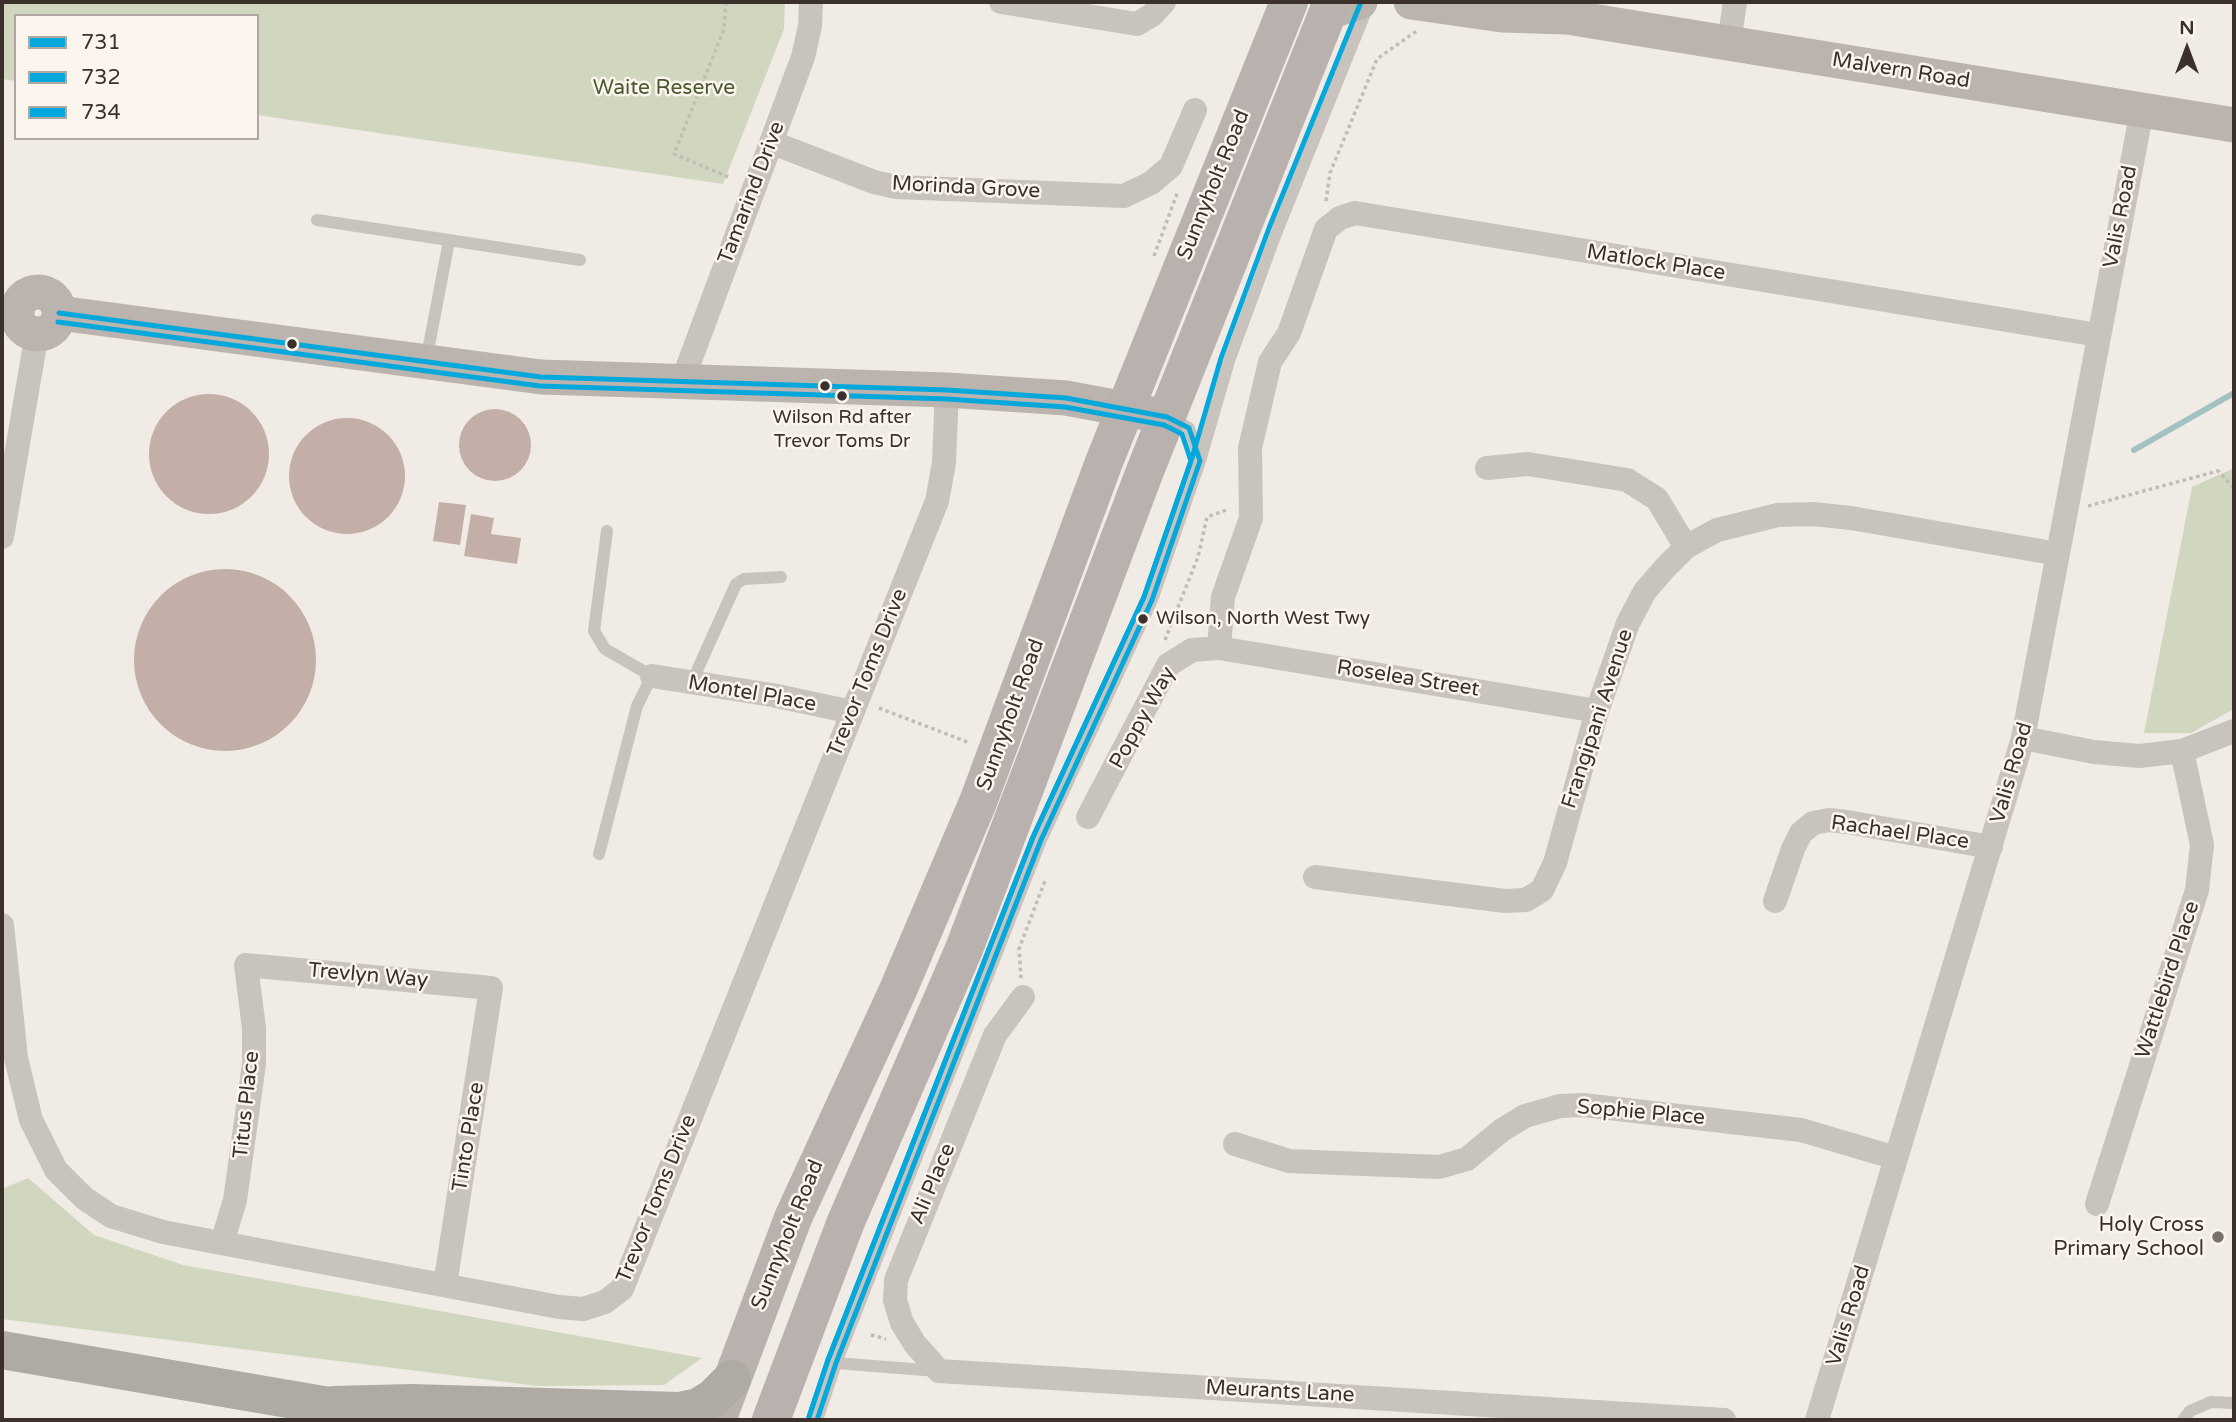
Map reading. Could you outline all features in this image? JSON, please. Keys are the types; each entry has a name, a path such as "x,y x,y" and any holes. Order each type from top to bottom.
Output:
{"highway":[{"path":"2,1349 333,1405 398,1420"},
{"path":"333,1405 412,1404 679,1412 698,1408 713,1398 732,1379"}],"main road":[{"name":"Sunnyholt Road","path":"717,1420 793,1218 898,990 969,825 1125,408 1289,2"},
{"name":"Sunnyholt Road","path":"771,1420 845,1224 964,949 1167,417 1340,5"}],"street":[{"name":"Tamarind Drive","path":"682,382 773,143 807,44 811,2"},
{"path":"1001,2 1136,24 1152,15 1164,2"},
{"name":"Malvern Road","path":"1518,2 1567,17"},
{"path":"1729,43 1735,2"},
{"name":"Malvern Road","path":"1419,13 1567,17 2234,125"},
{"name":"Morinda Grove","path":"773,143 874,182 896,187 1125,196 1151,183 1171,166 1195,110"},
{"name":"Valis Road","path":"1817,1420 2023,738 2141,110"},
{"name":"Matlock Place","path":"1334,223 1355,213 2098,335"},
{"path":"1219,648 1223,597 1251,518 1250,448 1270,362 1289,333 1326,229 1334,223"},
{"path":"2,537 29,315 426,360 541,377 947,390 1066,398 1167,417"},
{"name":"Trevor Toms Drive","path":"2,925 9,1060 36,1130 56,1170 84,1198 111,1216 163,1232 445,1285 583,1309 605,1302 622,1289 936,501 944,463 947,390"},
{"path":"1487,468 1528,464 1627,480 1657,499 1686,547"},
{"name":"Frangipani Avenue","path":"1315,877 1492,900 1526,900 1542,890 1555,863 1597,711 1628,623 1645,591 1686,547 1741,522 1778,514 1813,514 2059,554"},
{"name":"Roselea Street","path":"1219,648 1597,711"},
{"name":"Poppy Way","path":"1088,817 1168,665 1192,650 1219,648"},
{"name":"Montel Place","path":"652,676 691,684 854,706"},
{"path":"2023,738 2094,752 2139,756 2182,751 2234,731"},
{"name":"Wattlebird Place","path":"2097,1204 2197,890 2203,845 2182,751"},
{"name":"Rachael Place","path":"1775,901 1793,849 1801,833 1813,823 1829,820 1847,822 1991,847"},
{"name":"Trevlyn Way","path":"246,965 491,988"},
{"name":"Titus Place","path":"222,1243 235,1200 254,1064 254,1028 246,965"},
{"name":"Tinto Place","path":"445,1285 491,988"},
{"name":"Ali Place","path":"939,1371 915,1344 902,1323 895,1300 896,1280 995,1035 1023,997"},
{"name":"Sophie Place","path":"1235,1144 1289,1161 1439,1167 1466,1159 1525,1115 1560,1106 1584,1105 1801,1130 1896,1158"},
{"name":"Meurants Lane","path":"939,1371 1724,1420"}],"lane":[{"path":"817,1420 836,1363 1041,840 1152,600 1200,461 1229,360 1277,231 1370,2"},
{"path":"317,220 580,260"},
{"path":"426,360 449,241"},
{"path":"1167,417 1189,428 1200,461"},
{"path":"599,854 637,706 652,676 605,649 594,631 607,531"},
{"path":"691,684 736,584 744,579 781,577"},
{"name":"Meurants Lane","path":"836,1363 939,1371"},
{"path":"2183,1420 2190,1412 2211,1402 2234,1403"}],"path":[{"path":"726,2 724,29 674,154 731,178"},
{"path":"1334,223 1326,205 1325,187 1377,59 1419,13"},
{"path":"2066,512 2218,471 2234,488"},
{"path":"854,706 975,745"}],"green space":[{"name":"Waite Reserve","path":"2,2 785,2 784,29 723,184 259,115 259,14 14,14 14,81 2,79"},
{"path":"2234,468 2234,709 2191,733 2144,733 2192,487"},
{"path":"28,1178 94,1235 183,1265 702,1358 664,1385 538,1386 2,1319 2,1189"}],"building":[{"path":"209,394 232,399 251,412 264,431 269,454 264,477 251,496 232,509 209,514 186,509 167,496 154,477 149,454 154,431 167,412 186,399"},
{"path":"495,409 515,415 525,425 531,445 525,465 515,475 495,481 475,475 465,465 459,445 465,425 475,415"},
{"path":"347,418 369,423 388,435 400,454 405,476 400,498 388,517 369,529 347,534 325,529 306,517 294,498 289,476 294,454 306,435 325,423"},
{"path":"439,502 466,505 460,545 433,541"},
{"path":"471,514 494,518 491,534 521,538 517,564 464,556"},
{"path":"225,569 260,576 276,584 289,596 301,609 309,625 316,660 309,695 301,711 289,724 276,736 260,744 225,751 190,744 174,736 161,724 149,711 141,695 134,660 141,625 149,609 161,596 174,584 190,576"}],"waterway":[{"path":"2134,450 2234,393"}],"transit line":[{"name":"734","path":"809,1417 828,1360 1033,837 1144,597 1192,458 1221,358 1269,228 1361,2"},
{"name":"731","path":"59,313 541,377 947,390 1066,398 1167,417 1189,428 1200,461 1152,600 1041,840 836,1363 817,1420"},
{"name":"732","path":"58,322 540,386 947,399 1065,407 1164,425 1182,434 1191,461 1144,597 1033,837 828,1360 809,1417"}],"place":[{"name":"Wilson Rd after Trevor Toms Dr","path":"842,396"},
{"name":"Wilson, North West Twy","path":"1143,619"},
{"name":"Holy Cross Primary School","path":"2218,1237"}]}
